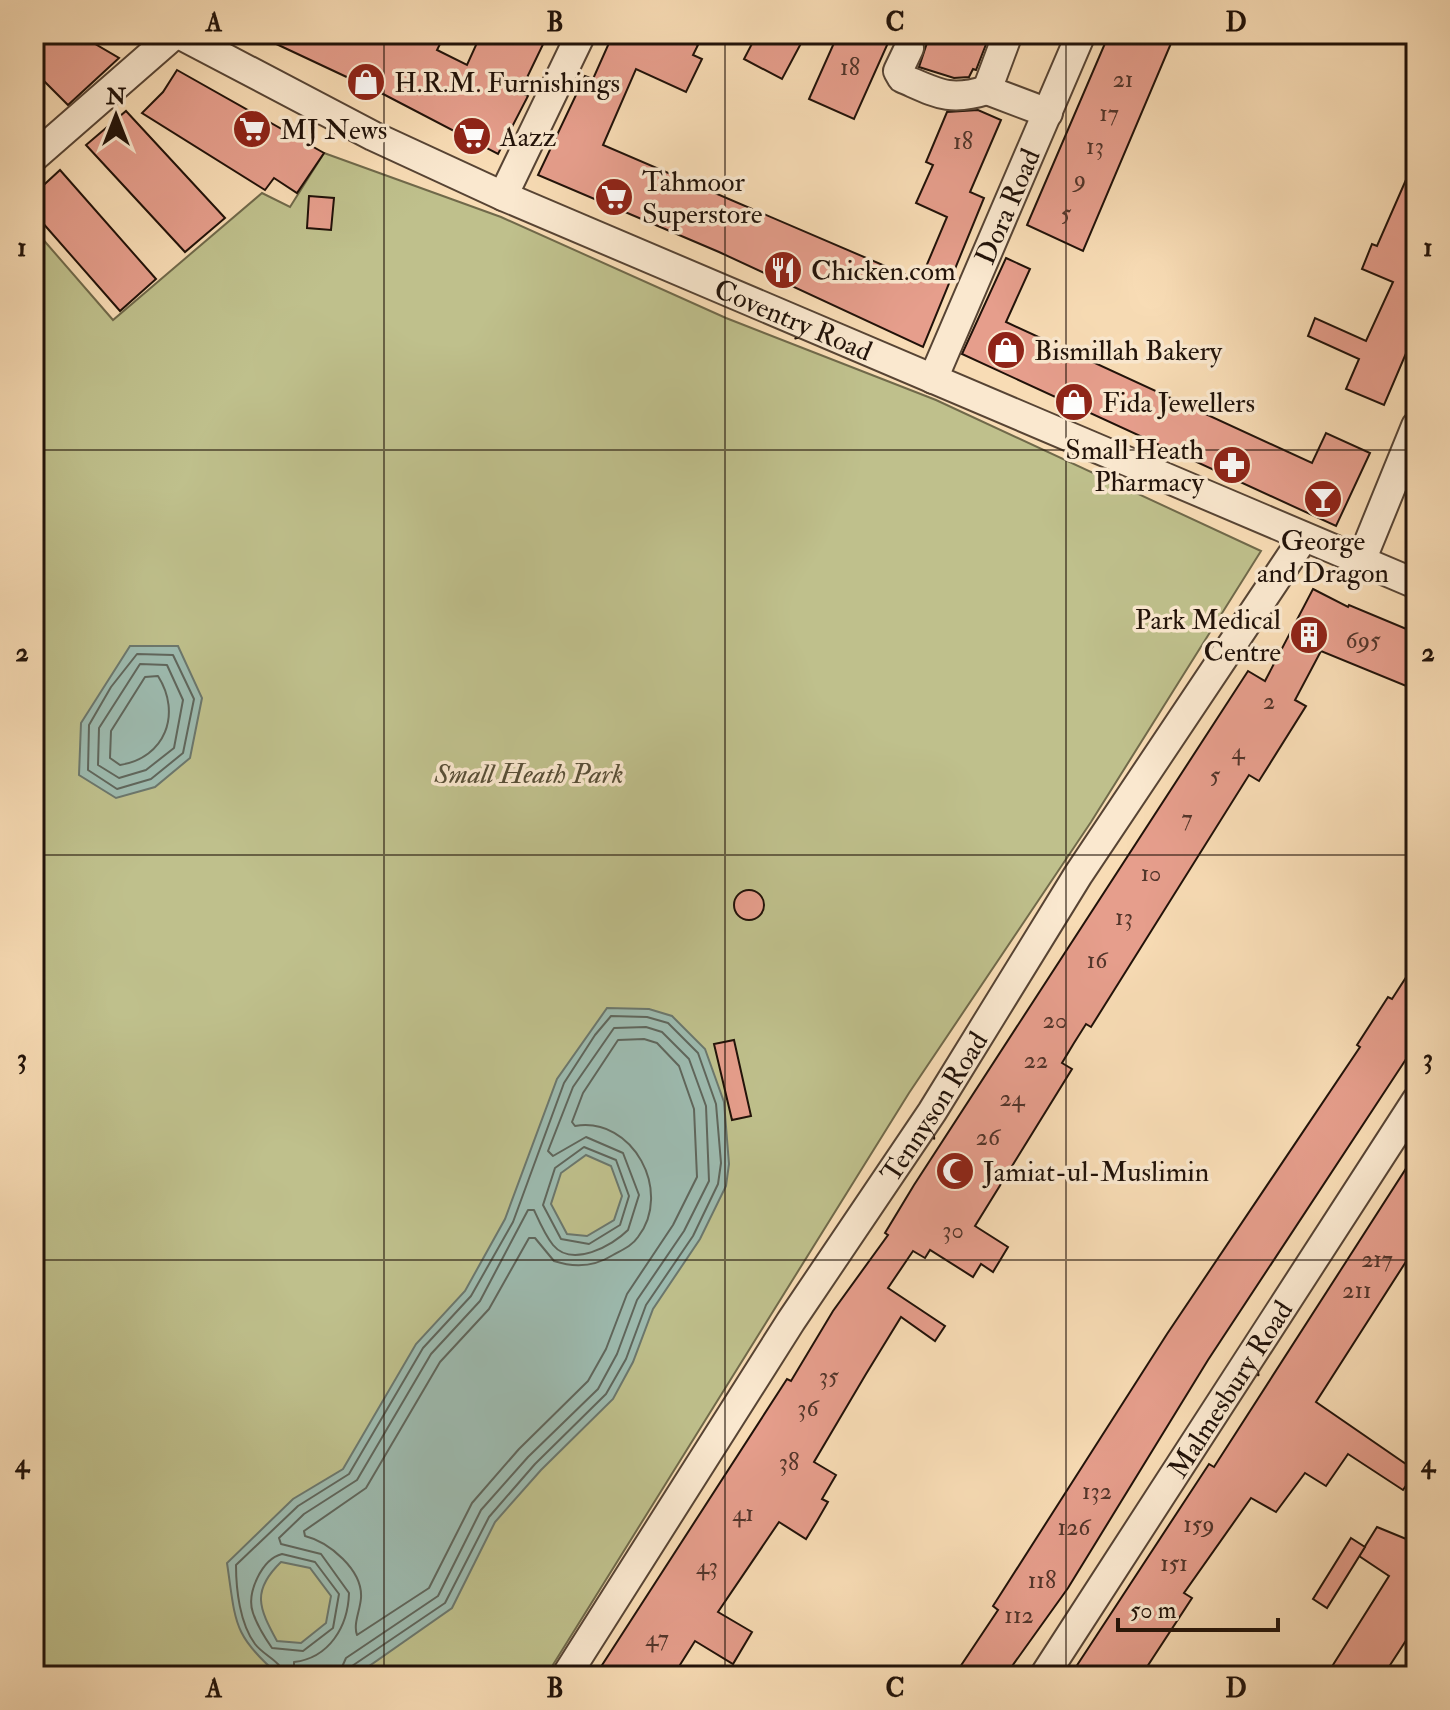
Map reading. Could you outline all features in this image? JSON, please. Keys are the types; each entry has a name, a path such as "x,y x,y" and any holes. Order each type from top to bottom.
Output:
{"street":[{"path":"34,157 177,34"},
{"name":"Coventry Road","path":"177,34 373,136 503,196 1416,584"},
{"path":"503,196 581,34"},
{"name":"Dora Road","path":"933,379 1081,34"},
{"path":"987,90 1006,39"},
{"path":"909,48 898,71 902,78 945,97 963,97 987,90 1048,113"},
{"path":"1361,561 1416,427"},
{"name":"Tennyson Road","path":"566,1676 791,1321 932,1112 1078,875 1304,537"},
{"name":"Malmesbury Road","path":"1044,1676 1416,1101"}],"green space":[{"name":"Small Heath Park","path":"324,153 501,217 726,318 936,400 1261,551 1091,822 909,1093 546,1676 34,1676 34,229 113,320 262,193 290,207"}],"water":[{"path":"130,646 178,646 202,698 190,758 155,787 116,798 79,775 81,723"},
{"path":"607,1008 649,1009 672,1016 705,1049 724,1102 729,1164 726,1186 700,1239 653,1309 633,1362 613,1399 541,1470 495,1522 452,1608 362,1671 344,1676 280,1676 253,1649 239,1627 227,1563 293,1499 343,1469 416,1344 465,1291 505,1219 557,1079","holes":["586,1155 611,1166 622,1196 614,1220 587,1236 567,1234 551,1204 561,1173","281,1562 310,1568 331,1596 326,1623 301,1643 277,1641 262,1609 265,1582"]}],"building":[{"path":"34,34 78,34 119,58 68,105 34,71"},
{"path":"255,34 445,34 437,50 467,65 481,34 548,34 520,92 528,96 498,154 385,95"},
{"path":"613,34 674,34 698,45 693,55 702,59 686,92 636,69 603,145 920,281 947,217 916,203 933,165 926,162 947,112 978,110 1001,120 970,192 984,198 923,347 719,252 538,175 585,76 593,79"},
{"path":"757,34 806,34 782,79 744,59"},
{"path":"838,34 892,34 854,119 809,99"},
{"path":"930,34 990,34 976,70 973,69 969,77 954,78 919,67"},
{"path":"1109,34 1175,34 1083,251 1027,225"},
{"path":"177,70 324,153 297,193 274,178 265,190 142,113 163,92"},
{"path":"126,111 225,218 185,252 86,145"},
{"path":"1416,157 1416,330 1384,405 1346,389 1359,359 1308,336 1315,318 1366,341 1393,282 1362,269 1372,244 1377,246"},
{"path":"60,170 156,279 120,311 34,213 34,194"},
{"path":"309,196 334,198 331,230 307,228"},
{"path":"1006,258 1030,269 1006,322 1312,463 1326,433 1370,453 1336,526 962,354"},
{"path":"1313,589 1348,607 1416,633 1416,690 1321,651 1295,700 1306,706 1259,781 1249,775 1091,1027 1086,1024 1062,1063 1072,1069 975,1226 1008,1247 993,1272 981,1264 973,1277 930,1250 925,1258 913,1251 888,1288 945,1326 935,1341 901,1317 814,1462 836,1475 822,1499 828,1502 806,1539 779,1522 718,1612 752,1632 733,1664 695,1641 673,1676 595,1676 787,1379 791,1381 833,1311 888,1235 885,1233 914,1185 1248,671 1265,681"},
{"path":"749,890 760,894 764,905 760,916 749,920 738,916 734,905 738,894"},
{"path":"1416,962 1416,1044 1208,1360 1068,1588 1005,1676 954,1676 998,1610 993,1606 1167,1334 1360,1047 1357,1045 1388,997 1392,999"},
{"path":"734,1040 751,1116 732,1120 714,1044"},
{"path":"1416,1153 1416,1246 1316,1402 1416,1471 1403,1490 1348,1454 1326,1486 1305,1473 1276,1512 1251,1498 1184,1593 1192,1598 1141,1676 1070,1676 1209,1464 1214,1467"},
{"path":"1377,1527 1416,1543 1416,1625 1383,1676 1326,1676 1389,1576 1359,1556"},
{"path":"1351,1538 1365,1547 1327,1608 1313,1599"}],"place":[{"name":"H.R.M. Furnishings","path":"366,82"},
{"name":"MJ News","path":"252,129"},
{"name":"Aazz","path":"472,136"},
{"name":"Tahmoor Superstore","path":"614,197"},
{"name":"Chicken.com","path":"783,270"},
{"name":"Bismillah Bakery","path":"1006,350"},
{"name":"Fida Jewellers","path":"1074,402"},
{"name":"Small Heath Pharmacy","path":"1232,465"},
{"name":"George and Dragon","path":"1323,499"},
{"name":"Park Medical Centre","path":"1309,635"},
{"name":"Jamiat-ul-Muslimin","path":"955,1171"}]}
